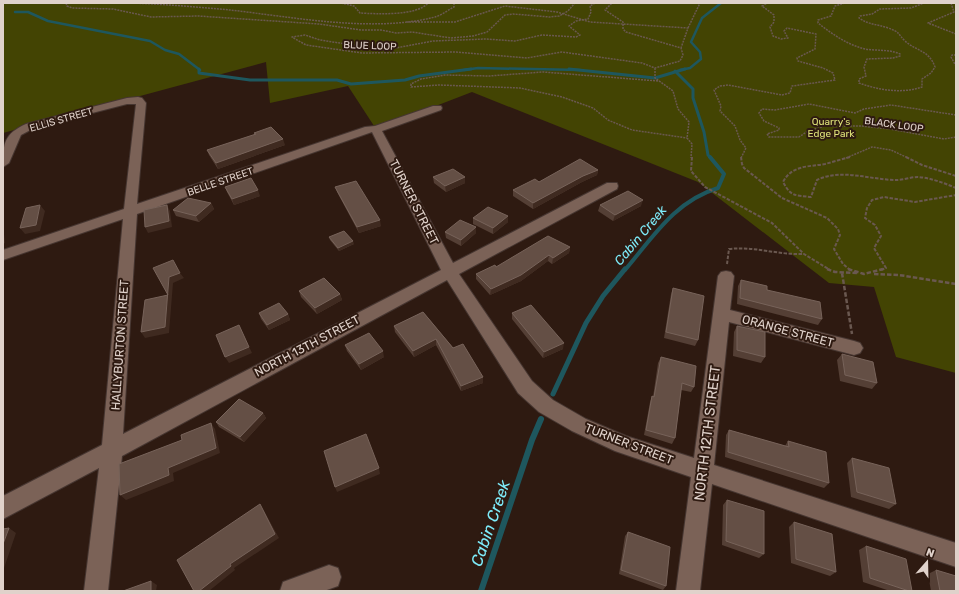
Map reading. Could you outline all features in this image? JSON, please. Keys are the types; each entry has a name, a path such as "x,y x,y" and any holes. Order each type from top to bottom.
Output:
{"street":[{"name":"ELLIS STREET","path":"3,163 16,134 30,126 127,101 138,100"},
{"name":"HALLYBURTON STREET","path":"96,591 112,450 130,212 141,103 138,100"},
{"name":"BELLE STREET","path":"3,255 369,128 376,129 436,108"},
{"name":"TURNER STREET","path":"376,129 450,273 525,387 546,406 578,425 622,444 956,555"},
{"name":"NORTH 13TH STREET","path":"3,508 612,186"},
{"name":"NORTH 12TH STREET","path":"688,591 726,276"},
{"name":"ORANGE STREET","path":"722,314 854,348"},
{"path":"292,591 329,577"}],"path":[{"name":"BLUE LOOP","path":"66,3 66,6 72,8 113,9 151,17 198,16 253,19 302,24 319,24 361,30 381,30 396,33 412,32 452,38 484,34 490,30 495,22 507,15 520,13 532,17 545,17 570,10 575,3"},
{"path":"130,3 205,8 320,21 357,23 399,22 438,16 449,12 454,7 454,3"},
{"path":"341,3 354,6 360,13 374,14 421,10 428,3"},
{"path":"584,21 590,17 590,6 595,3"},
{"path":"612,3 605,10 623,22"},
{"path":"687,138 689,122 676,106 676,98 671,89 658,81 654,75 655,68 680,61 683,55 681,48 688,28 700,3"},
{"path":"768,3 762,6 774,15 774,22 770,27 773,36 788,38 789,36 784,33 784,29 787,28 803,30 816,34 815,49 799,56 798,61 826,69 834,76 834,80 792,86 790,93 787,95 721,86 714,90 721,106 720,111 735,126 740,140 746,148 741,157 743,168 783,198 823,216 833,223 839,230 840,235 834,249 844,267 855,272 871,274 886,268 874,248 881,236 879,230 865,218 867,208 872,200 884,198 915,202 956,195"},
{"path":"845,3 835,6 831,16 818,20 818,23 844,40 862,48 890,50 900,54 900,56 895,58 867,59 864,67 866,76 858,78 860,83 878,90 910,90 922,87 922,79 932,73 935,67 933,61 922,50 905,41 901,34 888,28 867,24 859,18 860,16 872,14 880,9 911,8 924,3"},
{"path":"951,3 954,12 952,14 928,23 956,34"},
{"path":"399,22 417,24 455,22 505,6 562,13 584,21 623,22 688,28"},
{"name":"BLUE LOOP","path":"584,21 576,21 569,26 580,35 576,37 542,36 515,41 486,39 434,41 385,50 320,40 305,35 292,37 306,45 362,53 456,52 527,58 562,52 642,63 655,68"},
{"path":"623,22 623,29 629,34 681,48"},
{"path":"956,54 952,55 951,57 956,66"},
{"path":"658,81 543,72 489,76 444,75 421,79 411,84 411,87 439,85 520,88 562,97 593,108 608,120 632,130 660,136 687,138 692,144 691,171 704,187 772,223 804,254 826,269 842,273 898,275 956,284"},
{"name":"BLACK LOOP","path":"956,115 891,105 864,109 855,112 809,104 784,107 775,110 762,110 759,113 764,121 779,128 779,130 767,134 769,137 799,137 808,131 825,126 861,126 890,129 944,139 956,137"},
{"path":"956,176 922,165 891,150 872,147 850,157 824,164 800,167 787,174 783,182 788,192 803,197 811,197 813,195 817,180 832,175 897,180 917,177 927,178 956,188"},
{"path":"726,276 729,249 742,246 789,256 804,254"},
{"path":"842,273 854,348"}],"green space":[{"name":"Quarry's Edge Park","path":"3,3 956,3 956,373 896,357 874,287 829,283 698,182 472,92 376,129 348,86 270,103 266,62 3,133"}],"building":[{"path":"271,127 283,139 216,163 207,150 256,134 254,133"},
{"path":"580,159 598,170 583,176 533,203 513,190 535,179 539,182"},
{"path":"453,169 465,177 445,186 433,177"},
{"path":"251,178 258,190 232,199 225,187"},
{"path":"356,181 380,220 357,227 335,187"},
{"path":"628,191 643,200 615,215 600,205"},
{"path":"188,198 211,203 196,216 173,210"},
{"path":"40,205 36,225 20,228 26,208"},
{"path":"167,205 169,221 145,227 144,210"},
{"path":"488,207 508,216 493,228 473,218"},
{"path":"460,220 476,227 461,240 445,232"},
{"path":"344,231 353,241 338,248 329,237"},
{"path":"548,236 570,247 553,258 549,255 521,275 491,289 476,274 495,265 496,267"},
{"path":"173,260 180,273 169,277 168,294 153,268"},
{"path":"324,278 340,294 315,308 299,291"},
{"path":"741,280 767,286 767,290 820,302 822,319 740,298"},
{"path":"673,288 704,296 698,340 666,332"},
{"path":"168,295 165,327 141,332 145,300"},
{"path":"279,303 288,314 267,325 259,313"},
{"path":"531,305 564,343 544,352 512,313"},
{"path":"423,312 453,348 463,344 483,377 461,386 436,339 413,351 394,326"},
{"path":"239,325 249,347 225,357 216,335"},
{"path":"737,326 765,332 765,357 737,350"},
{"path":"369,333 383,351 359,364 345,345"},
{"path":"842,354 873,362 877,383 845,375"},
{"path":"661,357 696,366 694,387 682,383 675,438 646,430"},
{"path":"239,399 263,413 240,437 216,422"},
{"path":"211,423 216,448 168,468 169,475 120,495 119,464 182,440 181,435"},
{"path":"729,430 789,447 788,441 826,452 829,483 728,452"},
{"path":"366,434 379,468 335,487 324,451"},
{"path":"852,458 889,468 896,504 857,492"},
{"path":"727,500 764,511 764,554 726,541"},
{"path":"260,504 275,534 230,564 231,566 199,591 194,591 177,560"},
{"path":"794,522 832,534 836,572 796,559"},
{"path":"9,528 3,544 3,529"},
{"path":"628,532 670,547 666,586 621,570"},
{"path":"866,546 906,559 912,591 870,578"},
{"path":"936,570 956,576 956,591 940,591"},
{"path":"151,581 151,591 123,591"}],"waterway":[{"name":"Cabin Creek","path":"685,69 690,68 701,59 700,52 691,42 702,18 721,3"},
{"path":"15,12 28,12 48,21 150,41 165,50 179,54 199,69"},
{"path":"199,69 199,73 250,80 337,80 351,84 405,80 419,76 471,69"},
{"path":"464,70 471,69"},
{"path":"471,69 578,70"},
{"path":"569,69 578,70"},
{"name":"Cabin Creek","path":"676,72 685,69"},
{"name":"Cabin Creek","path":"680,70 685,69"},
{"path":"578,70 655,78 676,72"},
{"name":"Cabin Creek","path":"676,72 693,89 693,98 704,132 708,155 710,157"},
{"name":"Cabin Creek","path":"625,270 655,233 677,211 703,194 718,188 724,174 710,157"},
{"name":"Cabin Creek","path":"553,394 586,323 603,296 625,269"},
{"name":"Cabin Creek","path":"481,591 532,440 541,419"}]}
